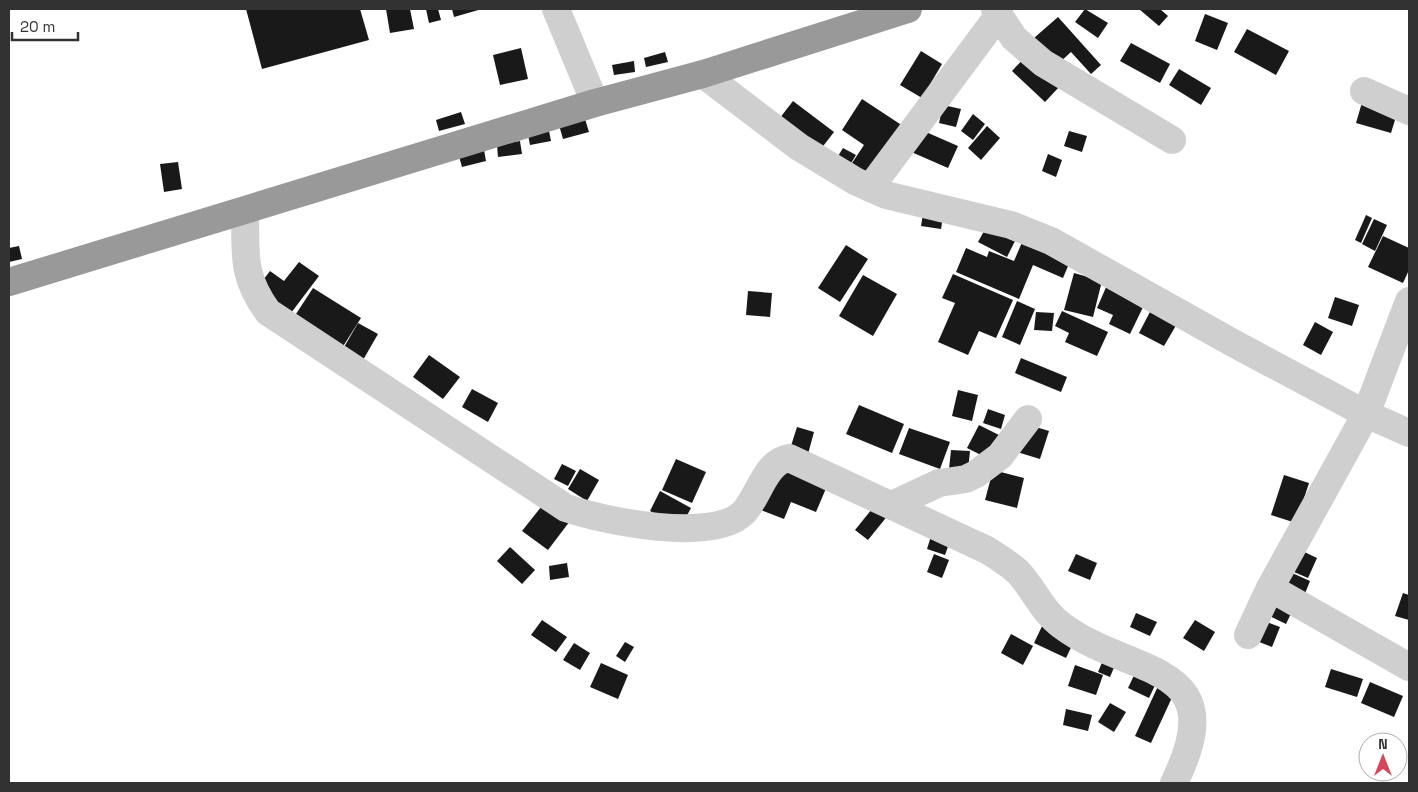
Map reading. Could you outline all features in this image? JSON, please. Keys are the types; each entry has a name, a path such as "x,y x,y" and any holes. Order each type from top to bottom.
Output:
{"highway":[{"path":"9,282 595,103 703,74 908,9"}],"street":[{"path":"556,9 595,103"},
{"path":"870,188 997,13 1014,38 1043,63 1172,140"},
{"path":"703,74 799,147 855,181 886,194 1011,225 1051,242 1366,414 1409,433"},
{"path":"1364,91 1409,112"},
{"path":"245,211 246,272 257,297 268,312 566,508 620,521 678,529 723,524 736,519 746,510 773,466 780,460 789,458 987,550 1005,561 1019,573 1045,610 1061,625 1163,676 1185,694 1193,718 1192,740 1174,783"},
{"path":"1248,635 1270,588 1366,414 1409,301"},
{"path":"892,505 939,483 966,479 976,474 1000,456 1028,419"},
{"path":"1270,588 1409,667"}],"building":[{"path":"246,9 360,9 369,40 262,69"},
{"path":"386,9 410,9 414,29 390,33"},
{"path":"426,9 438,9 441,20 429,23"},
{"path":"452,9 482,9 454,17"},
{"path":"1085,9 1108,23 1098,38 1075,22"},
{"path":"1139,9 1160,9 1168,16 1159,26"},
{"path":"1205,14 1228,23 1217,50 1195,41"},
{"path":"1058,17 1101,65 1091,74 1071,52 1058,64 1034,38"},
{"path":"1247,29 1289,51 1276,75 1234,52"},
{"path":"1131,43 1170,64 1160,83 1120,61"},
{"path":"521,48 528,79 500,85 493,55"},
{"path":"921,51 942,64 922,98 900,85"},
{"path":"665,52 668,62 646,67 644,58"},
{"path":"1027,55 1060,86 1045,102 1012,71"},
{"path":"634,61 635,72 614,75 612,65"},
{"path":"1179,69 1211,88 1201,105 1169,85"},
{"path":"862,99 906,128 873,177 852,163 864,145 842,130"},
{"path":"1363,99 1398,110 1391,133 1356,123"},
{"path":"793,101 834,132 817,154 776,123"},
{"path":"943,105 961,109 956,127 939,123"},
{"path":"461,112 465,124 439,131 436,120"},
{"path":"973,114 985,124 973,140 961,131"},
{"path":"585,119 589,132 563,139 559,125"},
{"path":"987,126 1000,138 981,160 968,148"},
{"path":"919,129 958,146 948,168 909,151"},
{"path":"549,131 551,141 530,145 528,135"},
{"path":"1069,131 1087,136 1082,152 1064,146"},
{"path":"520,141 522,154 498,157 497,145"},
{"path":"843,148 856,155 848,168 835,161"},
{"path":"484,150 486,161 462,167 459,156"},
{"path":"1048,154 1062,160 1056,177 1042,171"},
{"path":"178,162 182,189 164,192 160,164"},
{"path":"924,207 944,211 941,229 921,226"},
{"path":"1366,215 1372,218 1361,243 1355,240"},
{"path":"1374,219 1387,225 1375,251 1362,244"},
{"path":"989,222 1017,237 1007,257 978,242"},
{"path":"1383,236 1409,248 1409,270 1403,283 1368,267"},
{"path":"1023,240 1071,259 1063,278 1033,265 1019,299 956,272 966,248 987,257 989,251 1014,261"},
{"path":"846,245 868,259 840,302 818,288"},
{"path":"19,246 22,259 9,262 9,248"},
{"path":"299,262 319,276 291,313 257,288 270,271 284,281"},
{"path":"1074,273 1102,281 1093,317 1064,310"},
{"path":"953,274 1013,300 996,338 979,331 968,355 938,342 955,303 942,298"},
{"path":"863,275 897,294 873,336 839,316"},
{"path":"1107,285 1145,303 1130,334 1109,324 1113,315 1097,308"},
{"path":"313,288 361,318 342,348 294,317"},
{"path":"748,291 772,293 770,317 746,315"},
{"path":"1335,297 1359,305 1352,326 1328,318"},
{"path":"1017,301 1035,309 1020,345 1002,337"},
{"path":"1152,308 1178,322 1164,346 1139,333"},
{"path":"1062,311 1108,332 1097,356 1065,342 1069,333 1055,326"},
{"path":"1036,312 1054,313 1052,331 1034,330"},
{"path":"1315,322 1333,332 1321,355 1303,345"},
{"path":"358,323 378,334 363,360 343,349"},
{"path":"429,355 460,377 443,399 413,377"},
{"path":"1021,358 1067,377 1061,392 1015,373"},
{"path":"472,389 498,403 488,422 462,407"},
{"path":"958,390 978,395 972,421 952,416"},
{"path":"859,405 904,424 892,453 846,434"},
{"path":"988,409 1005,415 1001,429 983,423"},
{"path":"1026,424 1049,431 1040,459 1017,452"},
{"path":"979,425 1003,437 991,460 967,448"},
{"path":"797,427 814,432 808,454 790,449"},
{"path":"909,428 950,442 940,469 899,454"},
{"path":"951,450 970,451 968,471 949,469"},
{"path":"676,459 706,472 692,503 662,490"},
{"path":"562,464 576,471 568,486 554,479"},
{"path":"779,467 827,486 816,512 791,502 784,519 761,510"},
{"path":"580,469 599,480 587,501 568,489"},
{"path":"993,470 1024,478 1017,508 985,500"},
{"path":"1284,475 1309,483 1296,523 1271,515"},
{"path":"660,491 691,508 681,527 650,511"},
{"path":"545,502 570,521 548,550 522,531"},
{"path":"876,504 889,514 868,540 855,530"},
{"path":"932,533 951,538 945,555 927,549"},
{"path":"510,547 535,570 522,584 497,561"},
{"path":"1296,548 1317,558 1308,578 1287,569"},
{"path":"934,554 949,560 942,578 927,572"},
{"path":"1076,554 1097,563 1090,580 1068,571"},
{"path":"567,563 569,577 550,580 549,566"},
{"path":"1290,572 1310,581 1304,596 1284,587"},
{"path":"1273,592 1296,603 1286,624 1263,613"},
{"path":"1403,593 1409,595 1409,620 1395,616"},
{"path":"1136,613 1157,622 1150,636 1130,627"},
{"path":"1256,618 1280,627 1272,647 1249,638"},
{"path":"542,620 567,637 556,652 531,635"},
{"path":"1195,620 1215,632 1204,651 1183,638"},
{"path":"1044,622 1076,637 1066,658 1034,643"},
{"path":"1011,634 1033,646 1023,665 1001,653"},
{"path":"625,642 634,647 625,662 616,656"},
{"path":"574,643 590,653 580,670 563,660"},
{"path":"1106,653 1118,658 1110,677 1098,672"},
{"path":"601,663 628,675 618,699 590,687"},
{"path":"1075,665 1103,675 1096,695 1068,686"},
{"path":"1137,669 1158,679 1149,698 1128,688"},
{"path":"1331,669 1363,679 1357,697 1325,687"},
{"path":"1370,682 1403,696 1394,717 1361,703"},
{"path":"1159,684 1175,691 1151,743 1135,736"},
{"path":"1110,703 1126,712 1114,732 1098,722"},
{"path":"1066,709 1092,715 1088,731 1063,725"}]}
